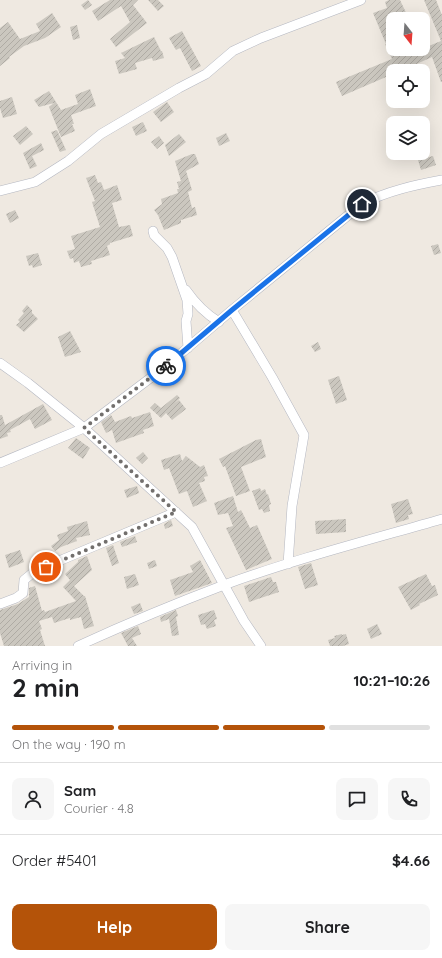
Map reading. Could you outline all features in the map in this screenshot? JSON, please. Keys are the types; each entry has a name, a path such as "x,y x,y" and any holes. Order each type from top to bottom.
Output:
{"street":[{"path":"0,191 35,182 68,162 101,134 179,88 206,74 233,51 261,38 360,0"},
{"path":"0,463 84,428 165,367 232,310 362,204 371,199 418,184 442,180"},
{"path":"153,231 154,235 167,248 172,257 187,300 188,314 186,321 188,348"},
{"path":"180,281 191,298 207,314 219,322"},
{"path":"232,310 272,377 304,435 292,506 288,564"},
{"path":"0,364 28,383 84,428 192,527 244,621 261,646"},
{"path":"0,604 16,598 23,593 24,580 35,571 176,512"},
{"path":"78,646 124,624 224,585 288,564 442,519"}],"building":[{"path":"88,0 92,5 85,10 81,5"},
{"path":"110,0 138,0 133,5 147,23 116,47 110,39 130,22 121,6 98,21 92,11"},
{"path":"148,0 158,0 164,6 158,11"},
{"path":"389,0 400,0 406,12 386,12 386,44 373,13 387,8 385,2"},
{"path":"424,0 436,0 442,15 442,82 432,57 416,64 386,64 386,77 342,96 336,82 392,59 391,56 430,56 430,45 441,41"},
{"path":"52,13 61,27 45,38 24,46 0,66 0,28 8,22 20,39 40,31 36,24"},
{"path":"77,25 80,38 73,40 70,27"},
{"path":"182,31 201,66 192,71 180,48 176,50 169,38"},
{"path":"154,37 162,51 164,58 153,61 152,58 135,63 137,69 119,74 115,61 125,58 121,53"},
{"path":"90,89 96,106 71,115 74,124 72,124 75,131 61,137 49,107 54,103 39,107 34,100 49,91 61,110 78,104 75,95"},
{"path":"12,97 17,114 3,118 0,108 0,101"},
{"path":"167,102 174,112 161,122 153,112"},
{"path":"143,122 147,131 136,136 132,127"},
{"path":"26,126 33,134 20,145 13,136"},
{"path":"57,130 66,150 60,152 51,132"},
{"path":"226,133 230,141 219,146 216,138"},
{"path":"179,134 186,142 169,156 165,145"},
{"path":"159,136 164,143 157,149 151,142"},
{"path":"41,143 44,150 32,156 37,166 30,169 23,153"},
{"path":"195,154 199,164 186,171 192,190 188,192 192,208 195,207 197,215 181,220 181,223 164,230 158,215 154,210 162,204 161,199 178,193 177,189 179,189 177,182 181,181 175,161"},
{"path":"433,156 436,165 421,170 418,160 430,160 430,157"},
{"path":"95,175 98,183 101,182 104,190 117,185 122,200 112,203 119,227 130,225 133,236 110,243 107,246 110,255 91,261 92,264 81,267 79,261 74,263 73,258 70,259 67,251 75,249 71,236 100,227 92,202 95,201 86,178"},
{"path":"15,210 19,218 10,223 6,214"},
{"path":"438,244 441,253 434,255 431,246"},
{"path":"38,253 42,265 33,268 32,265 29,266 26,256"},
{"path":"27,305 38,319 24,332 16,325 20,322 18,320 24,313 22,311"},
{"path":"70,331 81,352 65,357 58,337"},
{"path":"318,342 321,349 315,352 311,346"},
{"path":"339,376 347,400 336,404 328,380"},
{"path":"177,395 180,398 175,403 179,400 186,409 172,420 166,413 161,418 150,408 155,403 161,408"},
{"path":"43,404 52,420 35,429 30,419 10,430 11,432 7,433 8,436 0,439 0,415 2,415 5,425"},
{"path":"150,412 154,426 143,430 144,433 116,443 112,430 106,433 101,422 111,415 115,422 131,416 132,418"},
{"path":"76,438 90,448 83,459 68,448"},
{"path":"261,439 266,457 241,467 250,491 236,496 225,466 223,467 219,459 256,440"},
{"path":"143,452 148,458 142,464 136,458"},
{"path":"180,454 182,461 186,456 200,467 204,465 208,476 204,477 205,481 199,483 207,501 193,507 187,491 179,494 169,468 164,470 161,460"},
{"path":"137,486 139,493 127,498 124,490"},
{"path":"260,488 261,491 265,489 271,504 269,505 270,511 264,513 262,509 259,510 252,491"},
{"path":"233,496 238,512 241,510 250,528 257,525 272,559 246,570 226,528 233,526 228,513 218,515 214,503"},
{"path":"408,499 413,514 408,515 409,519 396,523 391,504"},
{"path":"346,519 346,532 316,534 315,521"},
{"path":"171,520 173,526 165,529 164,524"},
{"path":"87,521 90,535 76,538 77,541 55,551 51,546 59,540 57,535 68,531 67,527"},
{"path":"135,536 137,542 122,547 120,542"},
{"path":"113,545 119,563 112,566 106,548"},
{"path":"20,550 24,562 9,568 5,555"},
{"path":"87,556 92,570 74,586 85,596 94,626 84,629 81,617 70,620 70,618 54,623 52,617 39,621 45,646 4,646 0,633 0,610 18,604 29,597 29,588 35,586 42,611 44,610 45,612 76,601 63,587 70,580 65,574 78,562 78,560"},
{"path":"155,560 157,566 149,569 147,563"},
{"path":"200,560 212,583 175,596 170,580 193,572 190,566"},
{"path":"311,563 318,585 305,589 298,567"},
{"path":"135,574 139,585 127,589 124,577"},
{"path":"426,574 432,586 435,585 438,595 419,604 420,605 411,610 398,587"},
{"path":"271,577 273,582 276,582 279,592 249,602 244,586"},
{"path":"140,603 143,611 134,614 131,607"},
{"path":"176,610 178,616 176,617 179,635 172,636 169,619 161,622 160,617"},
{"path":"214,610 217,619 214,620 216,626 207,629 205,624 201,625 198,615"},
{"path":"377,624 382,634 371,639 367,629"},
{"path":"138,626 141,634 132,638 137,646 128,646 121,633"},
{"path":"346,634 349,644 343,646 330,646 328,640 335,638 334,636"}],"way so far":[{"path":"46,567 176,512 84,428 166,366"}],"route":[{"path":"166,366 362,204"}]}
